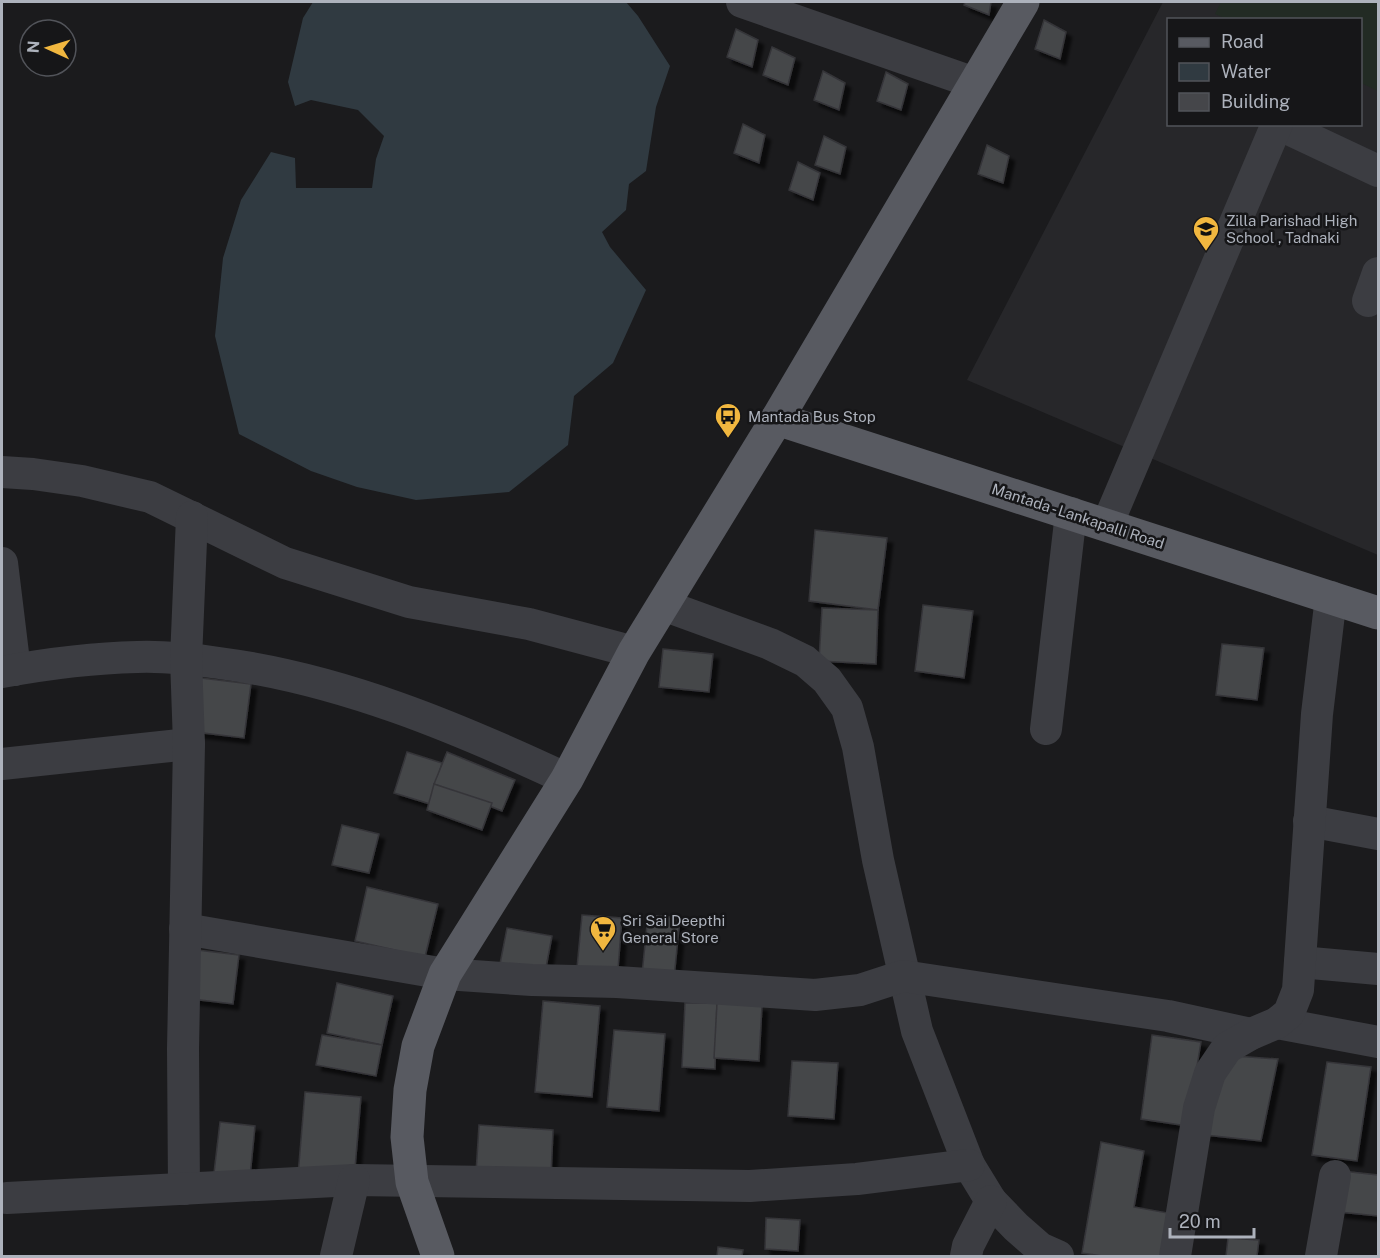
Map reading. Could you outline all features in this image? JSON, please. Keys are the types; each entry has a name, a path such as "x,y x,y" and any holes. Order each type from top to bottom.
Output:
{"main road":[{"path":"438,1257 412,1182 408,1137 410,1090 418,1046 445,974 567,779 634,652 777,419 1023,2"},
{"name":"Mantada - Lankapalli Road","path":"777,419 1378,613"}],"street":[{"path":"742,2 975,83"},
{"path":"1107,525 1277,126"},
{"path":"1282,126 1378,171"},
{"path":"2,472 33,474 111,487 150,497 285,563 409,602 529,624 634,652"},
{"path":"1046,729 1071,513"},
{"path":"184,1189 185,928 189,744 186,659 192,517"},
{"path":"2,562 8,671 52,663 138,657 186,659 250,667 321,683 448,725 567,779"},
{"path":"1176,1257 1199,1108 1210,1073 1227,1048 1289,1012 1298,990 1317,714 1330,597"},
{"path":"663,604 770,644 805,661 827,680 847,708 858,747 878,860 917,1031 969,1166 991,1201 1016,1227 1040,1248 1058,1257"},
{"path":"2,764 189,744"},
{"path":"1309,821 1378,834"},
{"path":"185,928 445,974 815,995 860,990 903,976 1168,1016 1378,1042"},
{"path":"1300,962 1378,969"},
{"path":"6,1198 354,1180 750,1186 857,1179 969,1166"},
{"path":"1321,1257 1335,1176"},
{"path":"336,1257 354,1180"},
{"path":"966,1257 968,1246 991,1201"}],"shaded area":[{"name":"Zilla Parishad High School , Tadnaki","path":"1163,2 1378,2 1378,555 967,380"},
{"path":"1221,2 1378,2 1378,91 1362,83 1362,18 1224,18 1215,14"}],"water":[{"path":"313,2 626,2 638,16 670,66 656,107 646,171 629,184 626,210 602,232 610,247 646,290 613,363 574,396 568,445 509,492 416,500 357,487 311,471 239,434 215,336 223,258 241,200 271,152 295,158 296,188 372,188 376,159 384,136 358,110 311,100 295,106 288,82 303,18"}],"building":[{"path":"965,2 991,2 989,15 964,5"},
{"path":"1044,20 1066,32 1060,59 1035,49"},
{"path":"736,29 758,40 752,67 727,57"},
{"path":"772,47 795,58 788,85 763,75"},
{"path":"823,71 845,83 839,110 814,100"},
{"path":"886,72 908,84 901,110 877,101"},
{"path":"743,124 765,135 759,163 734,153"},
{"path":"824,136 846,147 840,174 815,165"},
{"path":"987,145 1009,156 1003,183 978,174"},
{"path":"798,162 820,173 813,200 789,190"},
{"path":"815,530 887,538 878,610 809,601"},
{"path":"923,605 973,611 964,678 915,671"},
{"path":"822,608 878,610 876,664 819,661"},
{"path":"1222,644 1264,648 1257,700 1216,695"},
{"path":"663,649 713,654 709,692 659,687"},
{"path":"201,678 251,684 244,738 195,732"},
{"path":"407,752 442,763 430,804 394,793"},
{"path":"447,752 515,780 502,811 434,784"},
{"path":"434,784 492,803 482,830 427,810"},
{"path":"342,825 379,834 369,873 332,865"},
{"path":"367,887 438,904 425,957 355,941"},
{"path":"582,915 622,918 617,982 576,978"},
{"path":"648,915 680,918 674,978 642,974"},
{"path":"507,928 552,936 544,978 499,969"},
{"path":"197,950 239,955 233,1004 192,999"},
{"path":"337,983 393,996 382,1045 327,1033"},
{"path":"543,1001 600,1006 592,1097 535,1092"},
{"path":"685,1003 717,1003 715,1069 682,1067"},
{"path":"717,1003 762,1006 759,1061 714,1058"},
{"path":"614,1030 665,1034 659,1111 607,1107"},
{"path":"322,1035 382,1045 376,1076 316,1065"},
{"path":"1152,1035 1201,1042 1187,1126 1141,1119"},
{"path":"1235,1056 1278,1059 1261,1141 1205,1135 1215,1077"},
{"path":"792,1061 838,1063 834,1119 788,1116"},
{"path":"1327,1062 1371,1067 1357,1161 1312,1155"},
{"path":"305,1092 361,1097 354,1180 298,1175"},
{"path":"220,1122 255,1126 250,1177 214,1173"},
{"path":"479,1125 553,1130 551,1177 476,1173"},
{"path":"1101,1142 1144,1151 1134,1207 1168,1213 1162,1256 1102,1256 1082,1253"},
{"path":"1342,1171 1378,1175 1378,1216 1339,1212"},
{"path":"766,1218 800,1220 798,1251 765,1249"},
{"path":"1228,1238 1259,1240 1257,1256 1226,1256"},
{"path":"718,1247 743,1250 742,1256 717,1256"}],"place":[{"name":"Zilla Parishad High School , Tadnaki","path":"1206,252"},
{"name":"Mantada Bus Stop","path":"728,439"},
{"name":"Sri Sai Deepthi General Store","path":"603,952"}]}
